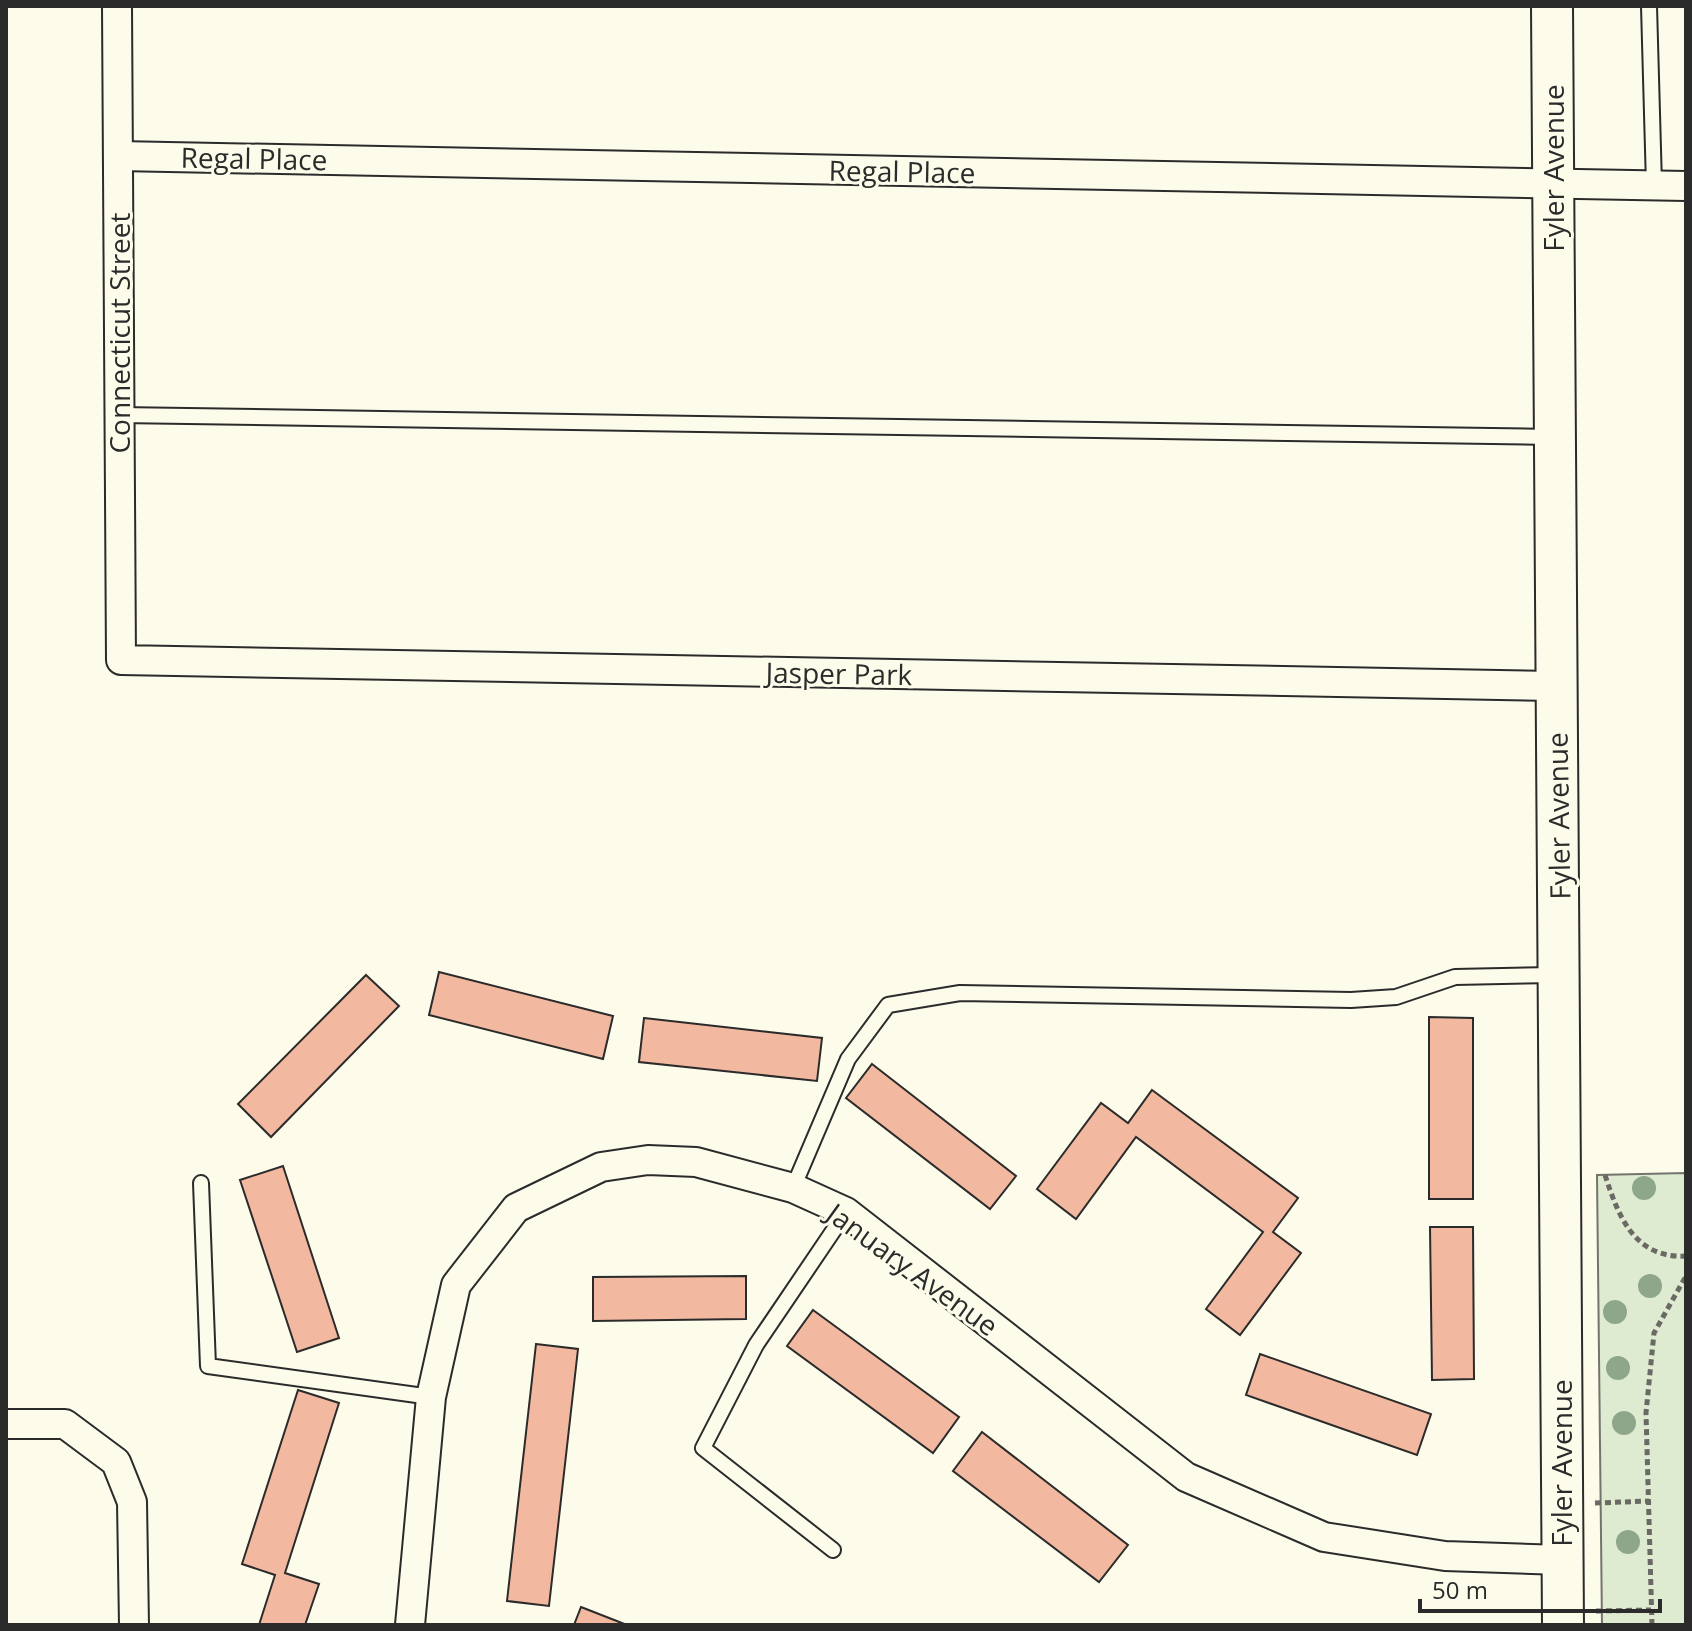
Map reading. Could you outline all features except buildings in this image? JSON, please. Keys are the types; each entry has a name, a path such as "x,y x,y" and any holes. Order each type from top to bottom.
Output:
{"street":[{"name":"Connecticut Street","path":"117,6 121,660"},
{"name":"Fyler Avenue","path":"1552,6 1563,1618"},
{"name":"Regal Place","path":"118,156 1686,186"},
{"name":"Jasper Park","path":"121,660 1556,686"},
{"name":"January Avenue","path":"410,1625 431,1397 456,1285 516,1208 601,1167 648,1160 696,1162 793,1188 846,1212 1186,1477 1324,1537 1445,1556 1562,1560"},
{"path":"6,1424 65,1424 116,1462 132,1502 134,1625"}],"lane":[{"path":"1649,6 1654,185"},
{"path":"119,415 1555,437"},
{"path":"793,1188 848,1059 888,1005 960,993 1351,1000 1396,997 1455,977 1559,975"},
{"path":"201,1183 208,1366 431,1397"},
{"path":"833,1550 703,1448 756,1345 846,1212"}],"path":[{"path":"1605,1175 1620,1220 1638,1240 1660,1253 1686,1256"},
{"path":"1652,1625 1646,1413 1654,1333 1686,1276"},
{"path":"1562,1504 1649,1501"},
{"path":"1563,1618 1651,1610"}],"green space":[{"path":"1686,1173 1686,1625 1602,1625 1597,1175"}]}
